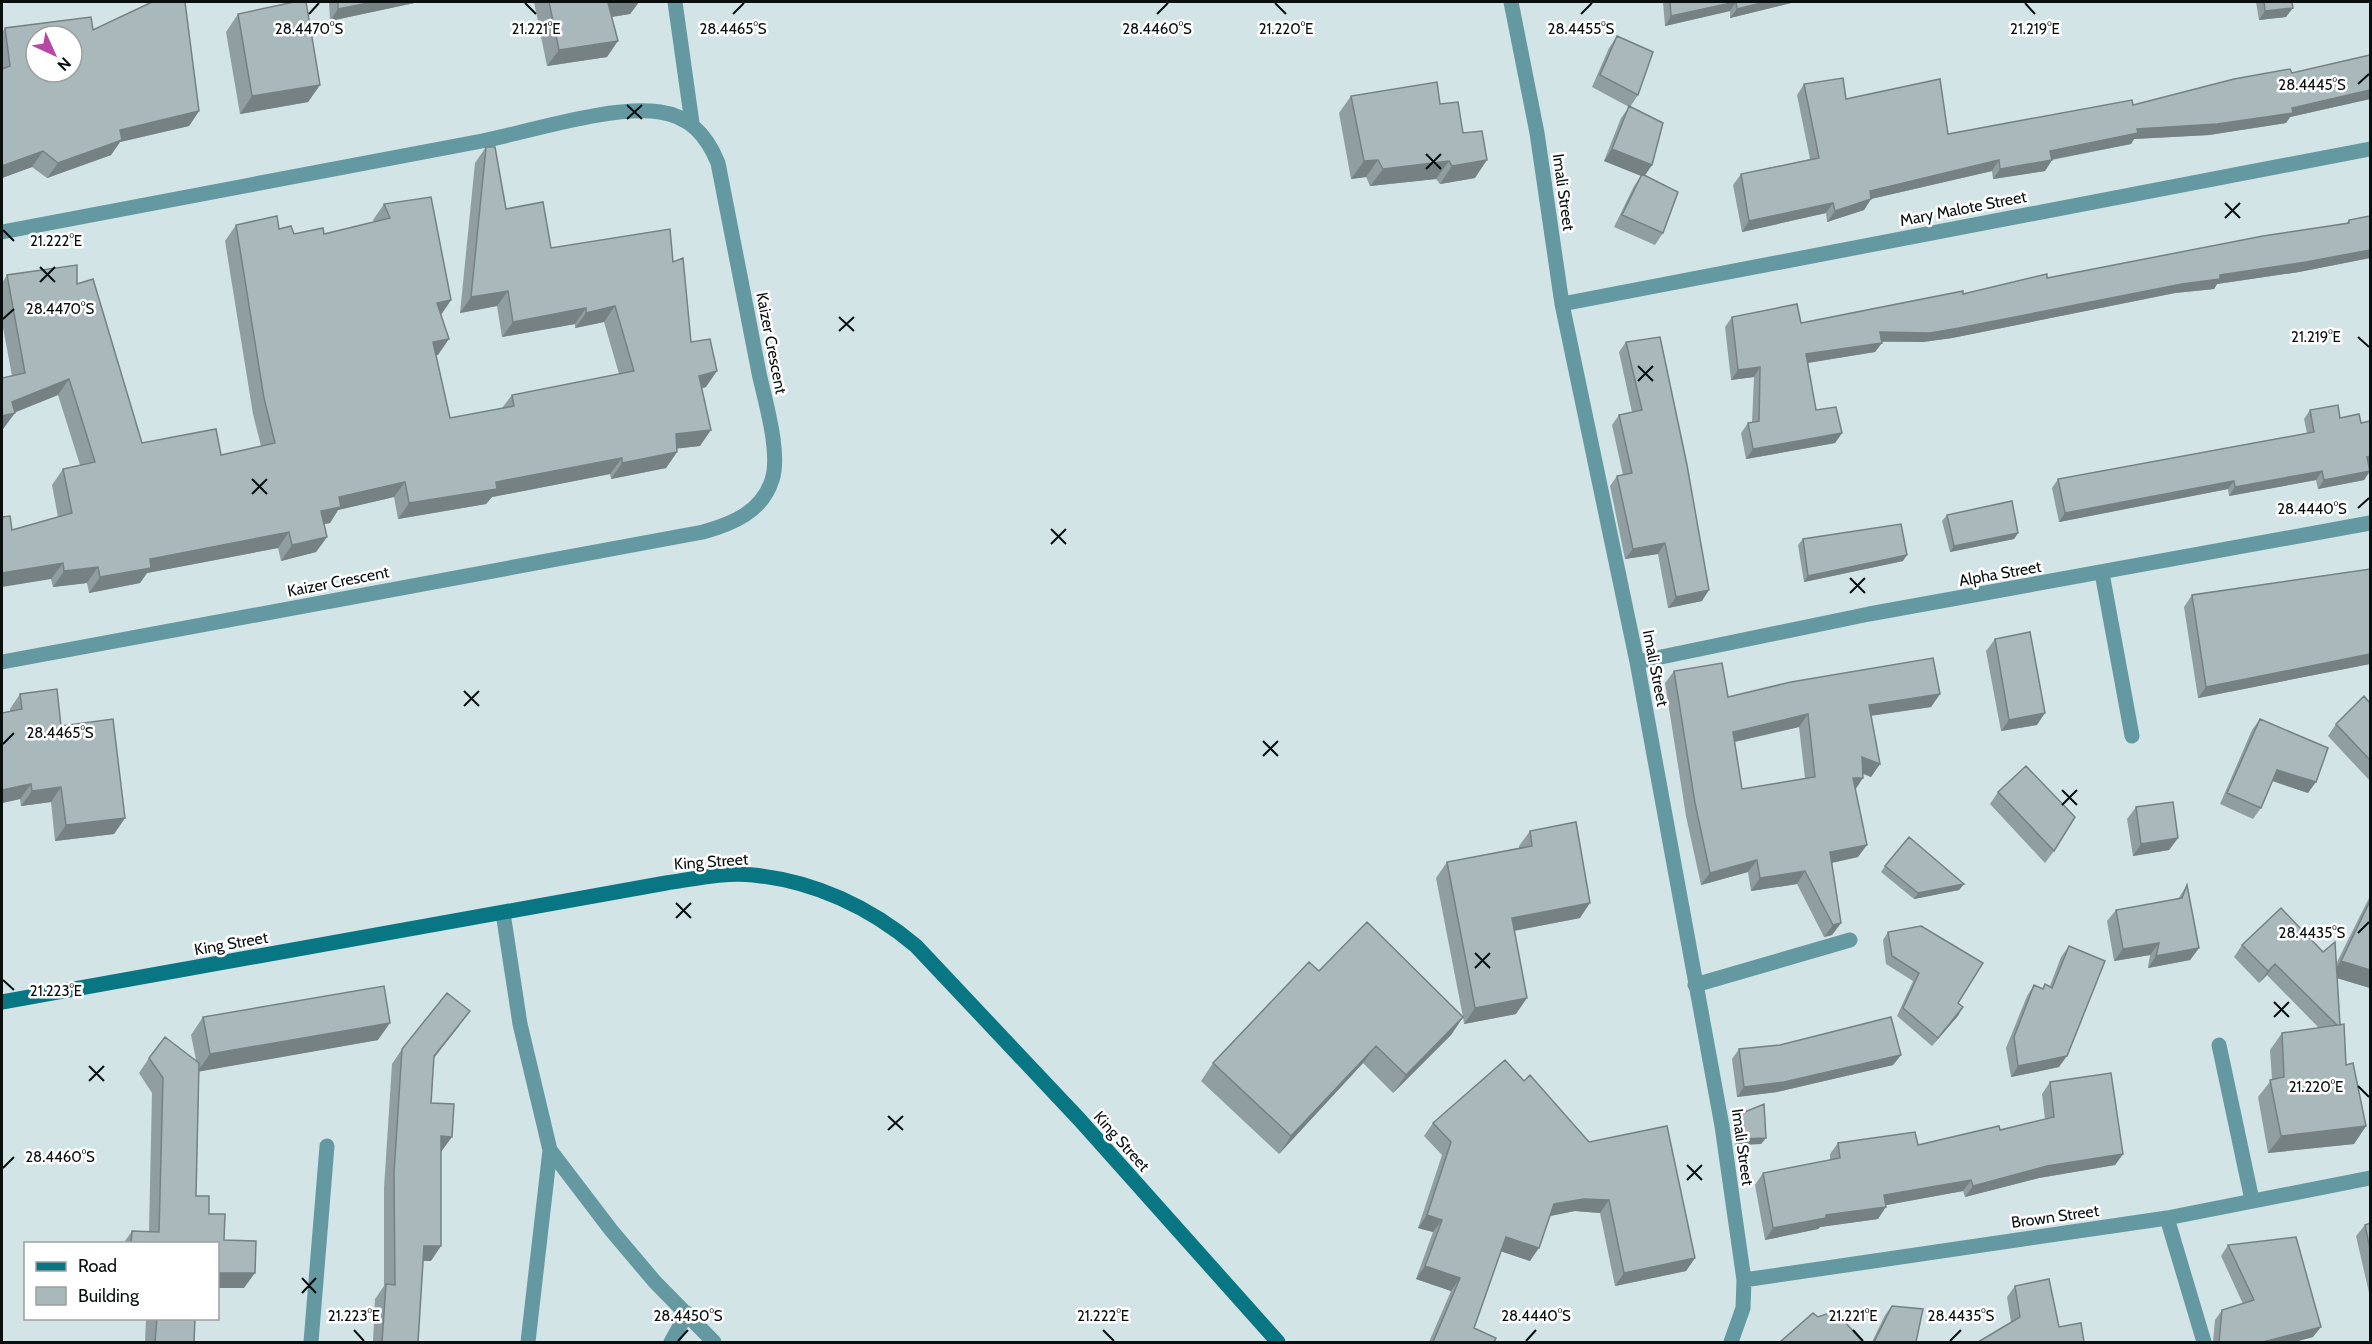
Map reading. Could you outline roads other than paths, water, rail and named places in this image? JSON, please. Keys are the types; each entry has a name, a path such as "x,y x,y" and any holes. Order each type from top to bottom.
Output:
{"street":[{"path":"2,232 489,140 628,110 662,112 692,123 675,2"},
{"name":"Imali Street","path":"1511,2 1537,133 1562,304 1637,662 1722,1126 1744,1280 1743,1308 1731,1342"},
{"name":"Kaizer Crescent","path":"2,662 703,532 740,519 757,506 765,498 773,473 768,418 718,163 710,147 692,123"},
{"name":"Mary Malote Street","path":"1562,304 2370,149"},
{"name":"Alpha Street","path":"1637,662 1869,614 2370,524"},
{"path":"2102,573 2132,736"},
{"name":"King Street","path":"2,1002 666,883 753,875 793,883 863,907 886,921 942,970 1278,1342"},
{"path":"503,913 520,1024 550,1150 528,1342"},
{"path":"1695,985 1850,940"},
{"path":"2219,1045 2252,1200"},
{"path":"311,1342 327,1146"},
{"path":"550,1150 654,1282 714,1342"},
{"name":"Brown Street","path":"1744,1280 2168,1218 2370,1178"},
{"path":"2168,1218 2204,1342"},
{"path":"671,1342 687,1313"}]}
